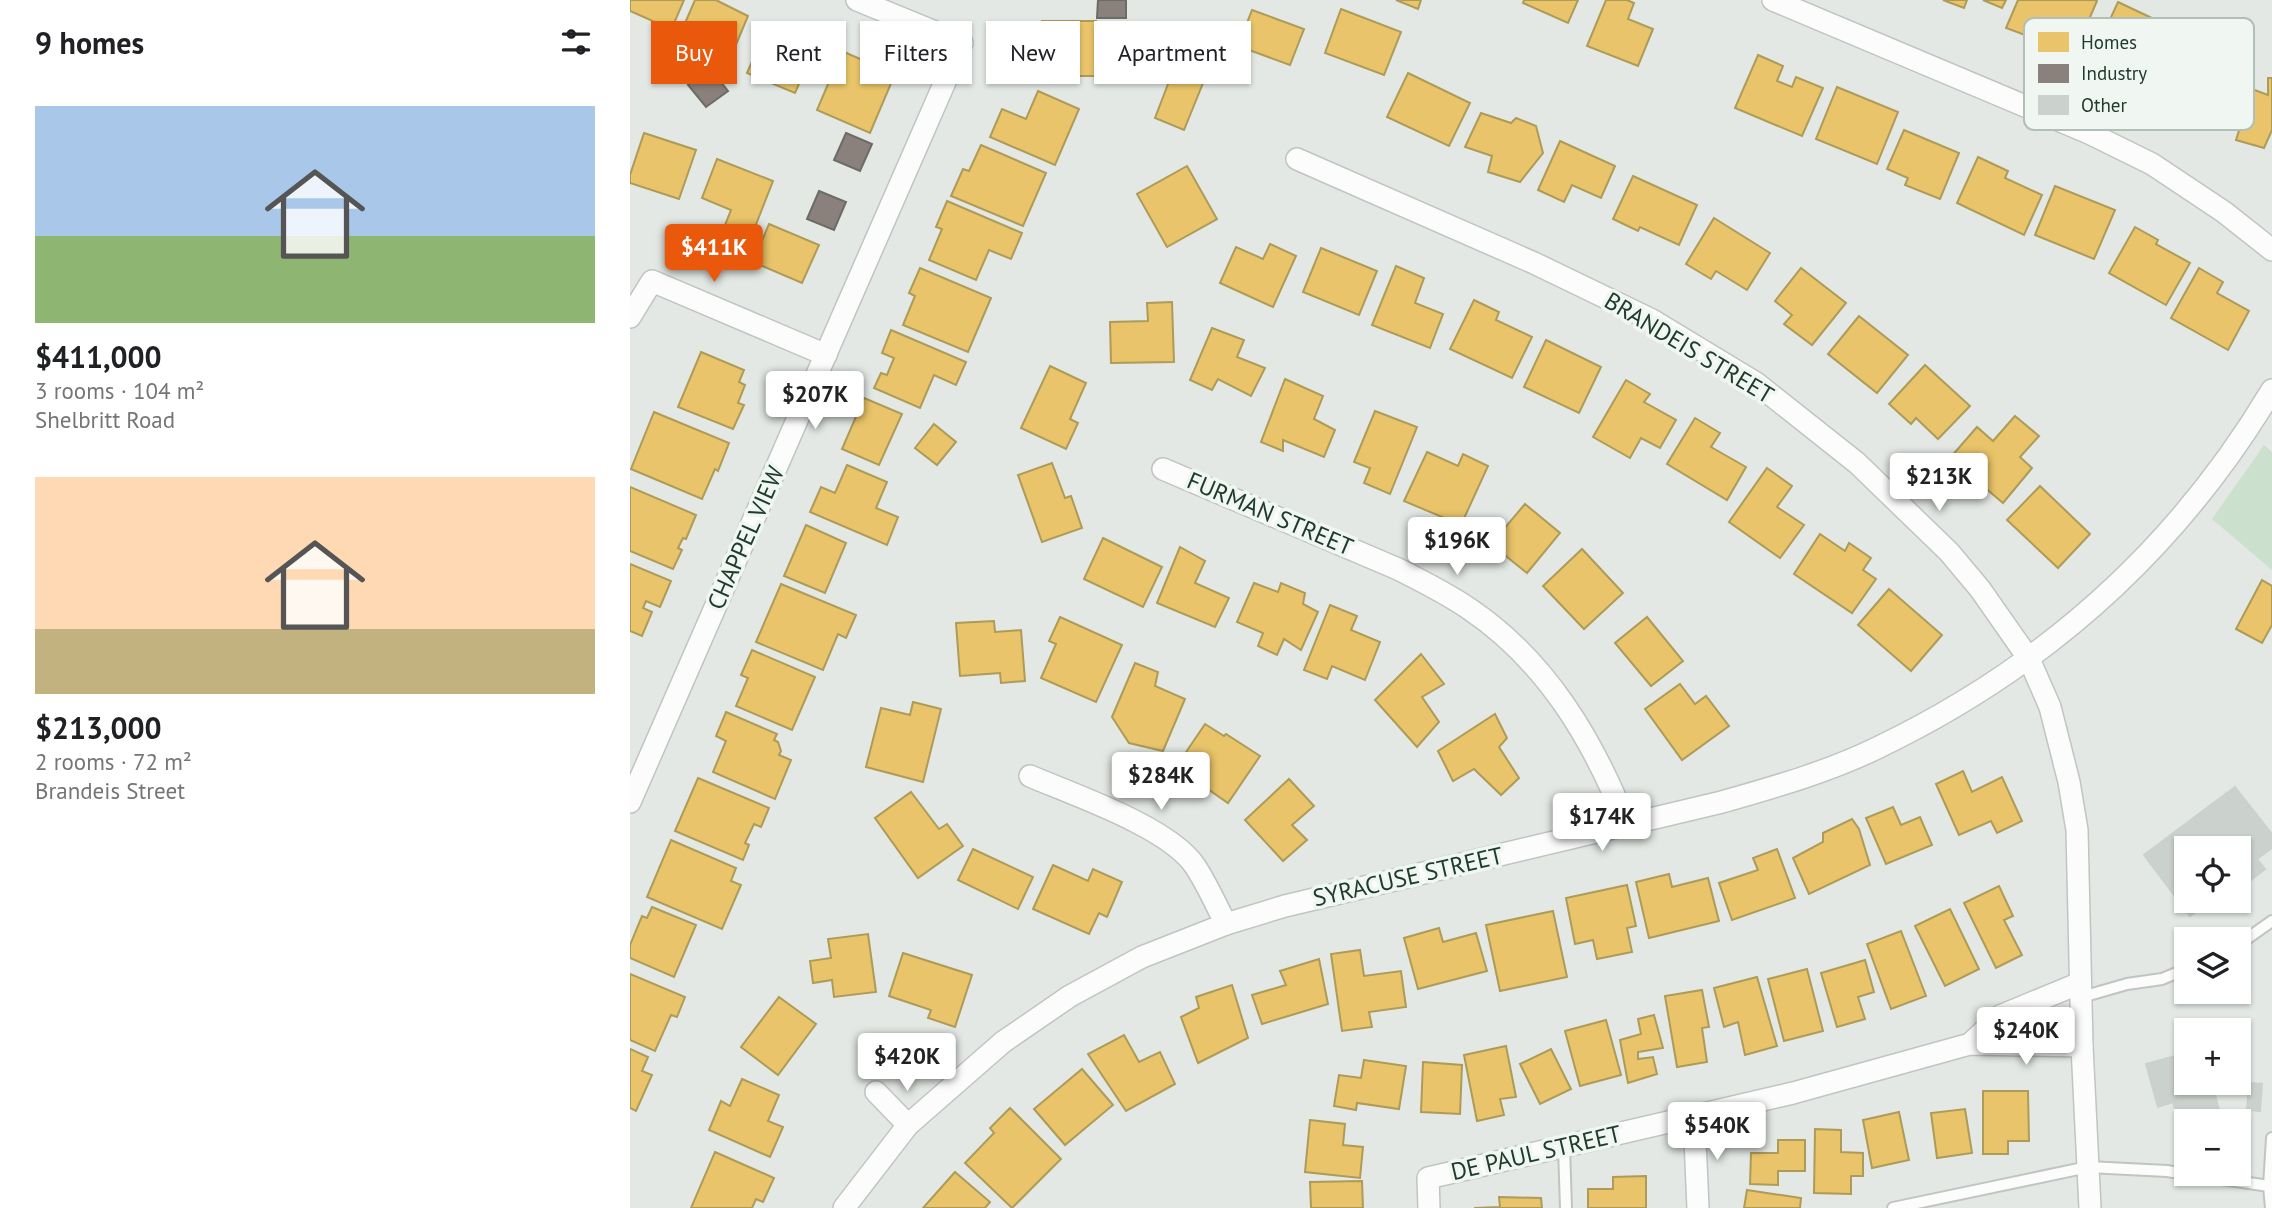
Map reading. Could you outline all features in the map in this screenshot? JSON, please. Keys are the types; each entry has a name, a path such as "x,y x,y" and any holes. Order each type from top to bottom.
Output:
{"street":[{"name":"CHAPPEL VIEW","path":"630,802 962,43 857,0"},
{"path":"1773,0 2024,106"},
{"path":"2082,130 2152,164 2224,212 2272,250"},
{"name":"BRANDEIS STREET","path":"1297,159 1534,262 1640,314 1756,383 1857,463 1949,552 1980,589 2029,659 2050,707 2069,782 2077,830 2082,1046 2090,1208"},
{"path":"630,317 652,281 826,355"},
{"name":"SYRACUSE STREET","path":"844,1208 908,1125 1003,1042 1070,996 1142,957 1226,923 1285,906 1722,803 1790,783 1875,750 1956,708 2029,659 2105,598 2169,532 2216,474 2248,430 2272,390"},
{"name":"FURMAN STREET","path":"1163,469 1398,569 1435,587 1470,609 1502,634 1532,663 1558,695 1581,729 1608,778 1627,825"},
{"path":"1030,776 1126,817 1163,837 1194,864 1226,923"},
{"name":"DE PAUL STREET","path":"1970,1044 2000,1016 2081,990"},
{"name":"DE PAUL STREET","path":"1429,1208 1428,1178 1793,1093 1970,1044 2082,1046"},
{"path":"876,1092 908,1125"},
{"path":"1695,1117 1698,1208"}],"lane":[{"path":"2251,935 2272,921"},
{"path":"2081,990 2162,979 2174,974"},
{"path":"2271,1208 2269,1186 2272,1138"},
{"path":"1564,1147 1566,1208"},
{"path":"1893,1208 2088,1167 2174,1172"},
{"path":"2251,1183 2269,1186"}],"green space":[{"path":"2264,445 2272,452 2272,570 2212,519"}],"building: Homes":[{"path":"630,0 684,0 675,21 653,21 630,11"},
{"path":"695,0 716,0 748,16 737,42 737,21 686,21"},
{"path":"1396,0 1421,0 1418,9"},
{"path":"1524,0 1578,0 1568,23 1523,3"},
{"path":"1606,0 1627,0 1634,3 1628,19 1653,29 1638,66 1587,46"},
{"path":"1943,0 1967,0 1964,8"},
{"path":"1983,0 2006,0 2002,8"},
{"path":"2018,0 2097,1 2090,18 2024,18 2024,35 2006,28"},
{"path":"2118,2 2152,18 2111,18"},
{"path":"1341,9 1401,32 1384,75 1325,53"},
{"path":"1252,10 1304,29 1290,65 1251,51 1251,21 1248,21"},
{"path":"1080,21 1094,21 1094,76 1080,76"},
{"path":"846,53 860,59 860,84 891,84 870,133 817,110 828,84 846,84"},
{"path":"1758,55 1783,66 1777,81 1792,87 1796,77 1823,88 1802,136 1735,108"},
{"path":"1408,73 1470,103 1449,146 1387,117"},
{"path":"2268,78 2272,78 2272,130 2264,148 2236,140 2239,130 2254,130 2254,90 2268,95"},
{"path":"773,84 799,84 795,93"},
{"path":"1168,84 1203,84 1184,130 1155,118"},
{"path":"1837,87 1898,112 1877,164 1816,139"},
{"path":"1038,91 1079,109 1055,165 990,137 1002,109 1026,119"},
{"path":"1481,113 1511,123 1516,118 1536,126 1543,153 1520,182 1488,172 1492,156 1465,147"},
{"path":"1904,130 1959,153 1940,199 1905,185 1908,178 1887,169"},
{"path":"644,133 696,150 679,199 630,183 630,175"},
{"path":"1560,141 1615,166 1601,198 1572,185 1564,202 1538,190"},
{"path":"981,145 1046,173 1023,226 951,196 963,169 969,171"},
{"path":"1978,157 2008,171 2005,178 2042,195 2024,235 1957,203"},
{"path":"717,159 773,181 746,250 719,240 731,210 702,198"},
{"path":"1187,166 1217,219 1167,247 1137,194"},
{"path":"1633,176 1697,205 1679,245 1640,227 1638,231 1613,219"},
{"path":"2055,186 2115,210 2094,259 2035,235"},
{"path":"947,201 1022,233 1011,259 989,250 976,280 929,260 942,229 936,227"},
{"path":"1714,218 1770,253 1747,290 1716,271 1711,279 1686,264"},
{"path":"769,224 819,245 802,283 753,262"},
{"path":"2135,227 2158,240 2156,244 2190,263 2166,305 2109,273"},
{"path":"1270,244 1296,256 1273,307 1220,283 1236,247 1263,259"},
{"path":"1321,248 1377,271 1359,315 1303,292"},
{"path":"1396,266 1424,278 1415,303 1443,314 1430,348 1372,325"},
{"path":"920,268 991,298 968,352 903,325 915,296 909,293"},
{"path":"1801,268 1846,303 1812,345 1784,324 1792,315 1775,301"},
{"path":"2199,268 2223,282 2217,293 2249,311 2228,350 2171,318"},
{"path":"1474,300 1499,312 1496,320 1532,337 1512,378 1450,349"},
{"path":"1172,302 1174,362 1111,363 1110,322 1148,321 1147,303"},
{"path":"1859,316 1908,355 1877,393 1828,354"},
{"path":"1212,328 1244,340 1237,357 1265,368 1251,396 1218,379 1212,390 1190,380"},
{"path":"891,330 966,362 956,385 934,375 920,408 874,388 881,373 887,375 894,358 882,353"},
{"path":"1546,340 1601,367 1579,413 1524,387"},
{"path":"701,352 744,370 739,382 745,385 738,403 744,405 733,429 678,407"},
{"path":"1925,365 1970,406 1938,439 1916,418 1911,424 1889,404"},
{"path":"1050,366 1086,383 1070,419 1078,423 1066,449 1021,428"},
{"path":"1285,379 1323,396 1314,419 1335,430 1324,457 1283,440 1283,451 1261,442"},
{"path":"1626,380 1650,394 1644,402 1676,420 1660,448 1641,438 1630,458 1593,437"},
{"path":"864,398 902,414 879,465 842,449"},
{"path":"1375,411 1417,427 1390,494 1364,483 1370,468 1354,462"},
{"path":"654,412 729,443 718,471 715,469 702,499 631,469"},
{"path":"2015,416 2039,436 2020,457 2032,468 2003,503 1950,458 1977,427 1993,441"},
{"path":"1695,418 1720,433 1711,447 1746,467 1727,500 1667,464"},
{"path":"934,424 956,442 937,465 915,448"},
{"path":"1427,452 1458,466 1463,454 1488,466 1461,525 1404,501"},
{"path":"1052,463 1065,498 1071,496 1082,528 1042,542 1018,475"},
{"path":"847,465 887,482 876,508 898,517 887,545 810,512 821,487 835,493"},
{"path":"1767,468 1792,486 1777,507 1804,525 1780,558 1729,522"},
{"path":"2040,486 2090,534 2058,568 2007,520"},
{"path":"630,487 696,515 686,539 683,538 678,548 682,550 673,569 630,551"},
{"path":"1525,504 1560,533 1527,573 1491,544"},
{"path":"806,525 846,543 825,593 784,576"},
{"path":"1820,534 1845,551 1849,543 1871,558 1863,570 1876,579 1852,613 1794,574"},
{"path":"1103,538 1162,567 1143,607 1084,579"},
{"path":"1180,547 1205,561 1195,583 1229,598 1215,627 1157,603"},
{"path":"1582,549 1623,593 1584,629 1543,586"},
{"path":"630,564 671,581 660,607 646,601 643,608 652,612 642,636 630,631"},
{"path":"2262,580 2272,586 2272,625 2262,643 2236,629"},
{"path":"1254,583 1278,592 1281,583 1305,593 1303,604 1318,612 1301,650 1284,639 1277,655 1258,646 1263,633 1237,622"},
{"path":"781,584 856,615 846,638 838,634 823,670 756,642"},
{"path":"1889,589 1942,635 1911,671 1858,625"},
{"path":"1330,605 1357,616 1351,630 1380,642 1365,680 1332,666 1327,679 1304,670"},
{"path":"1060,617 1122,645 1096,702 1041,678 1056,644 1049,641"},
{"path":"1647,617 1683,661 1651,686 1615,643"},
{"path":"994,621 995,632 1021,630 1025,681 1001,683 1000,673 960,676 956,623"},
{"path":"752,650 815,677 792,730 736,706 748,678 741,675"},
{"path":"1421,654 1444,684 1422,697 1439,722 1417,747 1375,700"},
{"path":"1135,663 1158,672 1155,686 1185,699 1163,751 1129,743 1112,717"},
{"path":"1680,684 1695,704 1706,696 1729,726 1682,760 1645,709"},
{"path":"913,702 941,709 923,782 866,767 881,708 910,715"},
{"path":"726,712 777,734 774,740 778,742 781,751 779,755 791,760 775,799 713,772 726,741 716,736"},
{"path":"1495,714 1507,738 1499,747 1519,778 1501,795 1474,769 1453,781 1438,751"},
{"path":"1205,724 1260,756 1228,803 1176,767"},
{"path":"1963,771 1972,792 2002,777 2022,821 1997,833 1991,821 1959,835 1936,784"},
{"path":"698,778 769,808 761,827 754,824 745,843 749,845 743,860 675,831"},
{"path":"1289,779 1314,806 1292,825 1307,840 1283,861 1245,820"},
{"path":"911,792 939,829 947,824 963,846 918,878 875,818"},
{"path":"1893,807 1901,825 1920,817 1932,845 1886,864 1866,818"},
{"path":"1852,819 1859,829 1870,865 1809,894 1793,858 1823,842 1823,833"},
{"path":"671,840 736,868 731,881 741,885 722,929 647,897"},
{"path":"973,849 1033,877 1018,909 958,880"},
{"path":"1777,849 1795,898 1732,920 1719,883 1758,870 1753,858"},
{"path":"1053,865 1088,881 1093,869 1122,882 1107,917 1099,913 1089,934 1033,909"},
{"path":"1669,874 1672,887 1708,878 1719,921 1649,938 1636,882"},
{"path":"1627,885 1636,926 1627,928 1632,952 1597,959 1593,940 1575,944 1566,898"},
{"path":"1999,886 2013,916 2004,920 2022,955 1996,968 1964,903"},
{"path":"652,907 696,925 674,977 630,958 630,945 642,916 647,918"},
{"path":"1950,909 1979,969 1945,986 1915,926"},
{"path":"1553,911 1567,977 1500,991 1486,925"},
{"path":"1439,928 1443,942 1476,933 1487,971 1418,989 1404,938"},
{"path":"1901,931 1926,996 1891,1009 1867,944"},
{"path":"868,934 876,992 834,997 832,980 813,983 810,961 831,958 828,939"},
{"path":"1360,950 1364,976 1401,971 1406,1007 1369,1012 1372,1027 1342,1031 1331,954"},
{"path":"903,953 972,975 955,1027 928,1018 931,1010 889,996"},
{"path":"1319,959 1328,1004 1262,1024 1252,995 1286,985 1280,971"},
{"path":"1865,960 1874,992 1858,997 1865,1019 1837,1027 1821,973"},
{"path":"1807,969 1823,1031 1784,1041 1768,979"},
{"path":"630,974 685,997 677,1017 671,1015 655,1051 630,1040"},
{"path":"1757,977 1777,1046 1745,1055 1738,1022 1724,1027 1714,988"},
{"path":"1232,985 1248,1038 1198,1063 1181,1017 1199,1008 1196,997"},
{"path":"1702,990 1709,1027 1702,1028 1707,1062 1677,1067 1665,996"},
{"path":"779,997 816,1024 778,1075 741,1047"},
{"path":"1654,1015 1663,1048 1638,1052 1638,1059 1653,1057 1657,1074 1628,1083 1620,1040 1641,1034 1638,1019"},
{"path":"1606,1020 1621,1075 1580,1086 1565,1031"},
{"path":"1124,1035 1139,1062 1160,1052 1175,1084 1126,1111 1088,1054"},
{"path":"1506,1046 1516,1097 1500,1099 1504,1115 1477,1121 1464,1055"},
{"path":"630,1049 648,1057 642,1071 652,1075 636,1111 630,1108"},
{"path":"1551,1049 1571,1089 1540,1104 1520,1064"},
{"path":"1364,1060 1406,1066 1399,1109 1357,1103 1356,1110 1334,1106 1339,1075 1361,1078"},
{"path":"1423,1062 1462,1065 1460,1114 1421,1112"},
{"path":"1082,1069 1113,1105 1065,1145 1034,1109"},
{"path":"742,1079 779,1095 768,1121 783,1127 770,1157 709,1130 721,1101 730,1106"},
{"path":"1983,1091 2028,1091 2029,1141 2008,1141 2008,1154 1983,1154"},
{"path":"1010,1108 1061,1159 1012,1208 965,1163 994,1133 990,1128"},
{"path":"1965,1109 1972,1153 1937,1158 1931,1113"},
{"path":"1899,1112 1909,1160 1872,1168 1863,1120"},
{"path":"1310,1120 1345,1124 1343,1145 1363,1147 1360,1178 1305,1172"},
{"path":"1815,1129 1841,1130 1841,1152 1863,1153 1863,1176 1851,1176 1851,1194 1814,1193"},
{"path":"1778,1140 1805,1140 1805,1171 1778,1171 1778,1185 1750,1184 1751,1153 1778,1153"},
{"path":"715,1152 774,1178 763,1202 756,1199 752,1208 691,1208"},
{"path":"955,1172 990,1202 985,1208 923,1208"},
{"path":"1646,1176 1646,1208 1588,1208 1588,1189 1613,1189 1613,1177"},
{"path":"1362,1181 1363,1208 1311,1208 1310,1182"},
{"path":"1747,1190 1801,1198 1800,1208 1744,1208"},
{"path":"1499,1197 1541,1198 1542,1208 1474,1208 1500,1207"}],"building: Industry":[{"path":"1098,0 1126,0 1126,18 1097,18"},
{"path":"723,84 728,91 706,107 688,85"},
{"path":"846,133 872,144 860,171 834,160"},
{"path":"819,191 846,202 834,230 807,219"}],"building: Other":[{"path":"2235,787 2272,834 2272,848 2257,859 2265,869 2251,880 2251,836 2174,836 2174,895 2144,855"},
{"path":"2174,1056 2174,1095 2215,1095 2219,1109 2175,1109 2173,1102 2158,1107 2146,1064"},
{"path":"2251,1083 2262,1084 2260,1111 2247,1109"}]}
